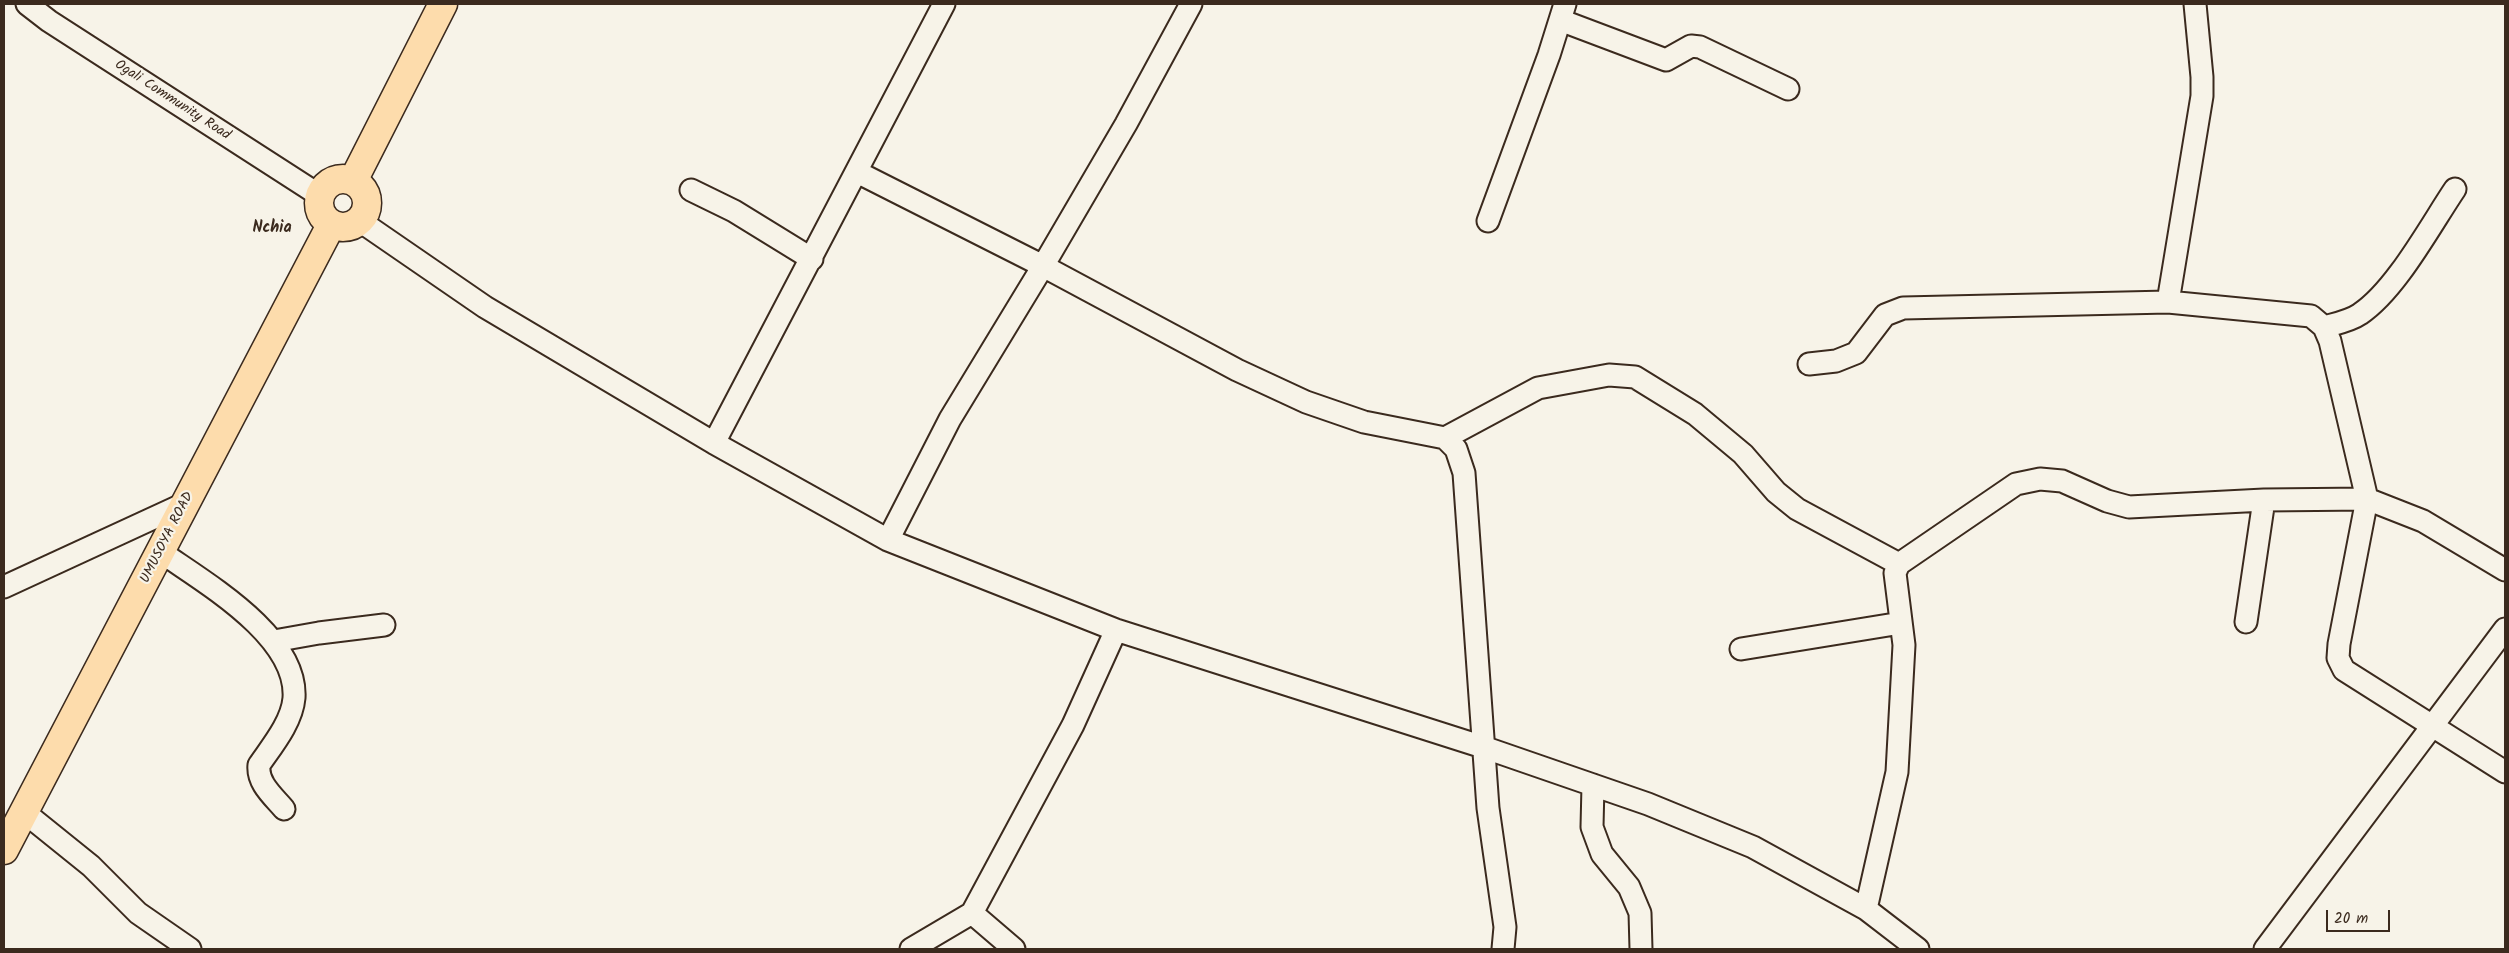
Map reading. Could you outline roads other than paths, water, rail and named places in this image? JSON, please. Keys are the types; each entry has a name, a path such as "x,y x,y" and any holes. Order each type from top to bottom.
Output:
{"main road":[{"path":"353,181 443,4"},
{"path":"345,179 353,181 359,185 366,196 367,209 360,221 346,228 331,225 320,212 319,196 329,183 345,179"},
{"name":"UMUSOYA ROAD","path":"4,850 331,225"}],"street":[{"name":"Ogali Community Road","path":"27,4 52,12 319,196"},
{"path":"714,443 944,4"},
{"path":"888,540 950,419 1044,266 1126,124 1191,4"},
{"path":"2168,302 2202,96 2202,77 2194,4"},
{"path":"1488,221 1562,12 1666,60 1691,46 1700,47 1788,89"},
{"path":"856,172 1044,266 1237,370 1306,402 1364,422 1445,438 1456,449 1464,473 1488,808 1505,927 1503,949"},
{"path":"2324,327 2358,316 2376,302 2455,189"},
{"path":"691,190 734,211 812,259"},
{"path":"360,221 485,307 714,443 888,540 1116,630 1483,747 1648,804 1753,846 1866,909 1918,949"},
{"path":"1809,364 1836,361 1856,353 1885,315 1903,308 2168,302 2311,316 2324,327 2330,341 2367,499 2338,658 2344,670 2505,772"},
{"path":"1445,438 1538,388 1609,375 1635,377 1694,414 1743,454 1776,492 1797,509 1899,564"},
{"path":"1866,909 1897,772 1904,645 1895,573 1899,564 2016,484 2040,479 2062,481 2107,502 2129,506 2264,500 2367,499 2423,521 2505,570"},
{"path":"2246,622 2264,500"},
{"path":"4,587 186,503"},
{"path":"161,552 225,597 274,642 288,668 293,683 294,700 286,723 259,765 258,773 260,780 284,810"},
{"path":"1741,650 1901,623"},
{"path":"274,642 319,633 384,624"},
{"path":"2265,949 2505,629"},
{"path":"912,949 972,913 1073,725 1116,630"},
{"path":"1593,785 1592,828 1602,854 1630,887 1640,913 1641,949"},
{"path":"24,812 91,866 138,913 190,949"},
{"path":"972,913 1014,949"}],"district":[{"name":"Nchia","path":"272,229"}]}
